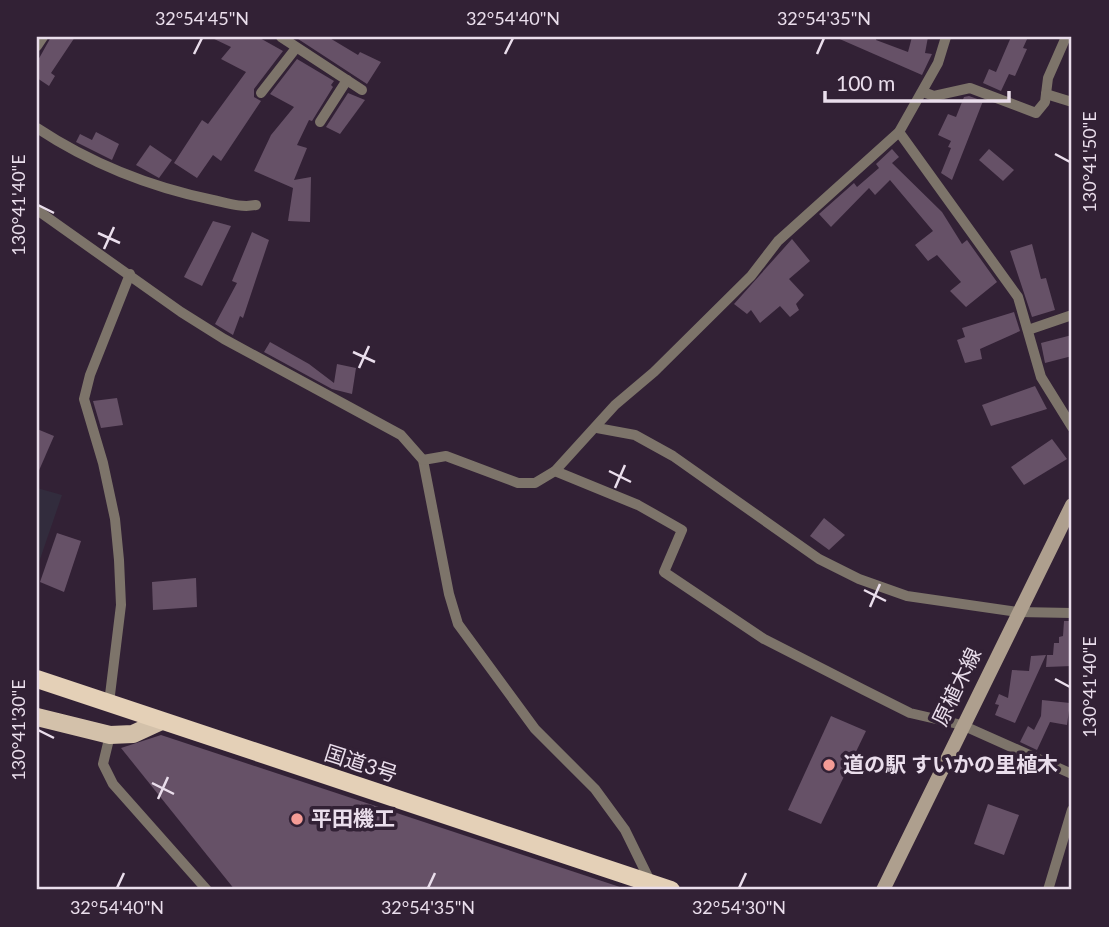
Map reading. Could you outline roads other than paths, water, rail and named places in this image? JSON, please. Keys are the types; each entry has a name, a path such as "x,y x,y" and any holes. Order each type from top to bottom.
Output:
{"highway":[{"name":"国道3号","path":"37,679 159,722 671,890"}],"main road":[{"name":"原植木線","path":"883,890 1072,505"},
{"path":"37,717 110,735 133,734 159,722"}],"street":[{"path":"37,46 43,37"},
{"path":"281,37 362,90"},
{"path":"423,460 446,456 518,483 535,482 555,471 597,428 615,405 654,372 751,276 778,242 899,132 938,63 946,37"},
{"path":"923,92 934,96 970,88 1033,113 1043,107 1048,78 1066,37"},
{"path":"261,93 296,48"},
{"path":"320,122 347,80"},
{"path":"1046,94 1072,102"},
{"path":"37,128 63,145 127,176 192,195 246,207 256,205"},
{"path":"899,132 1018,298 1041,377 1072,427"},
{"path":"37,210 181,313 401,435 423,460 446,581 458,624 535,729 595,789 625,830 651,883"},
{"path":"109,703 121,605 119,559 105,474 84,399 90,375 130,274"},
{"path":"1028,330 1072,315"},
{"path":"597,428 635,435 673,456 819,559 859,579 907,596 1018,612 1072,613"},
{"path":"555,471 638,505 682,530 664,572 764,639 910,713 962,725 1072,774"},
{"path":"110,735 103,764 113,784 207,890"},
{"path":"1048,890 1072,810"}],"place":[{"name":"道の駅 すいかの里植木","path":"829,765"},
{"name":"平田機工","path":"297,819"}]}
